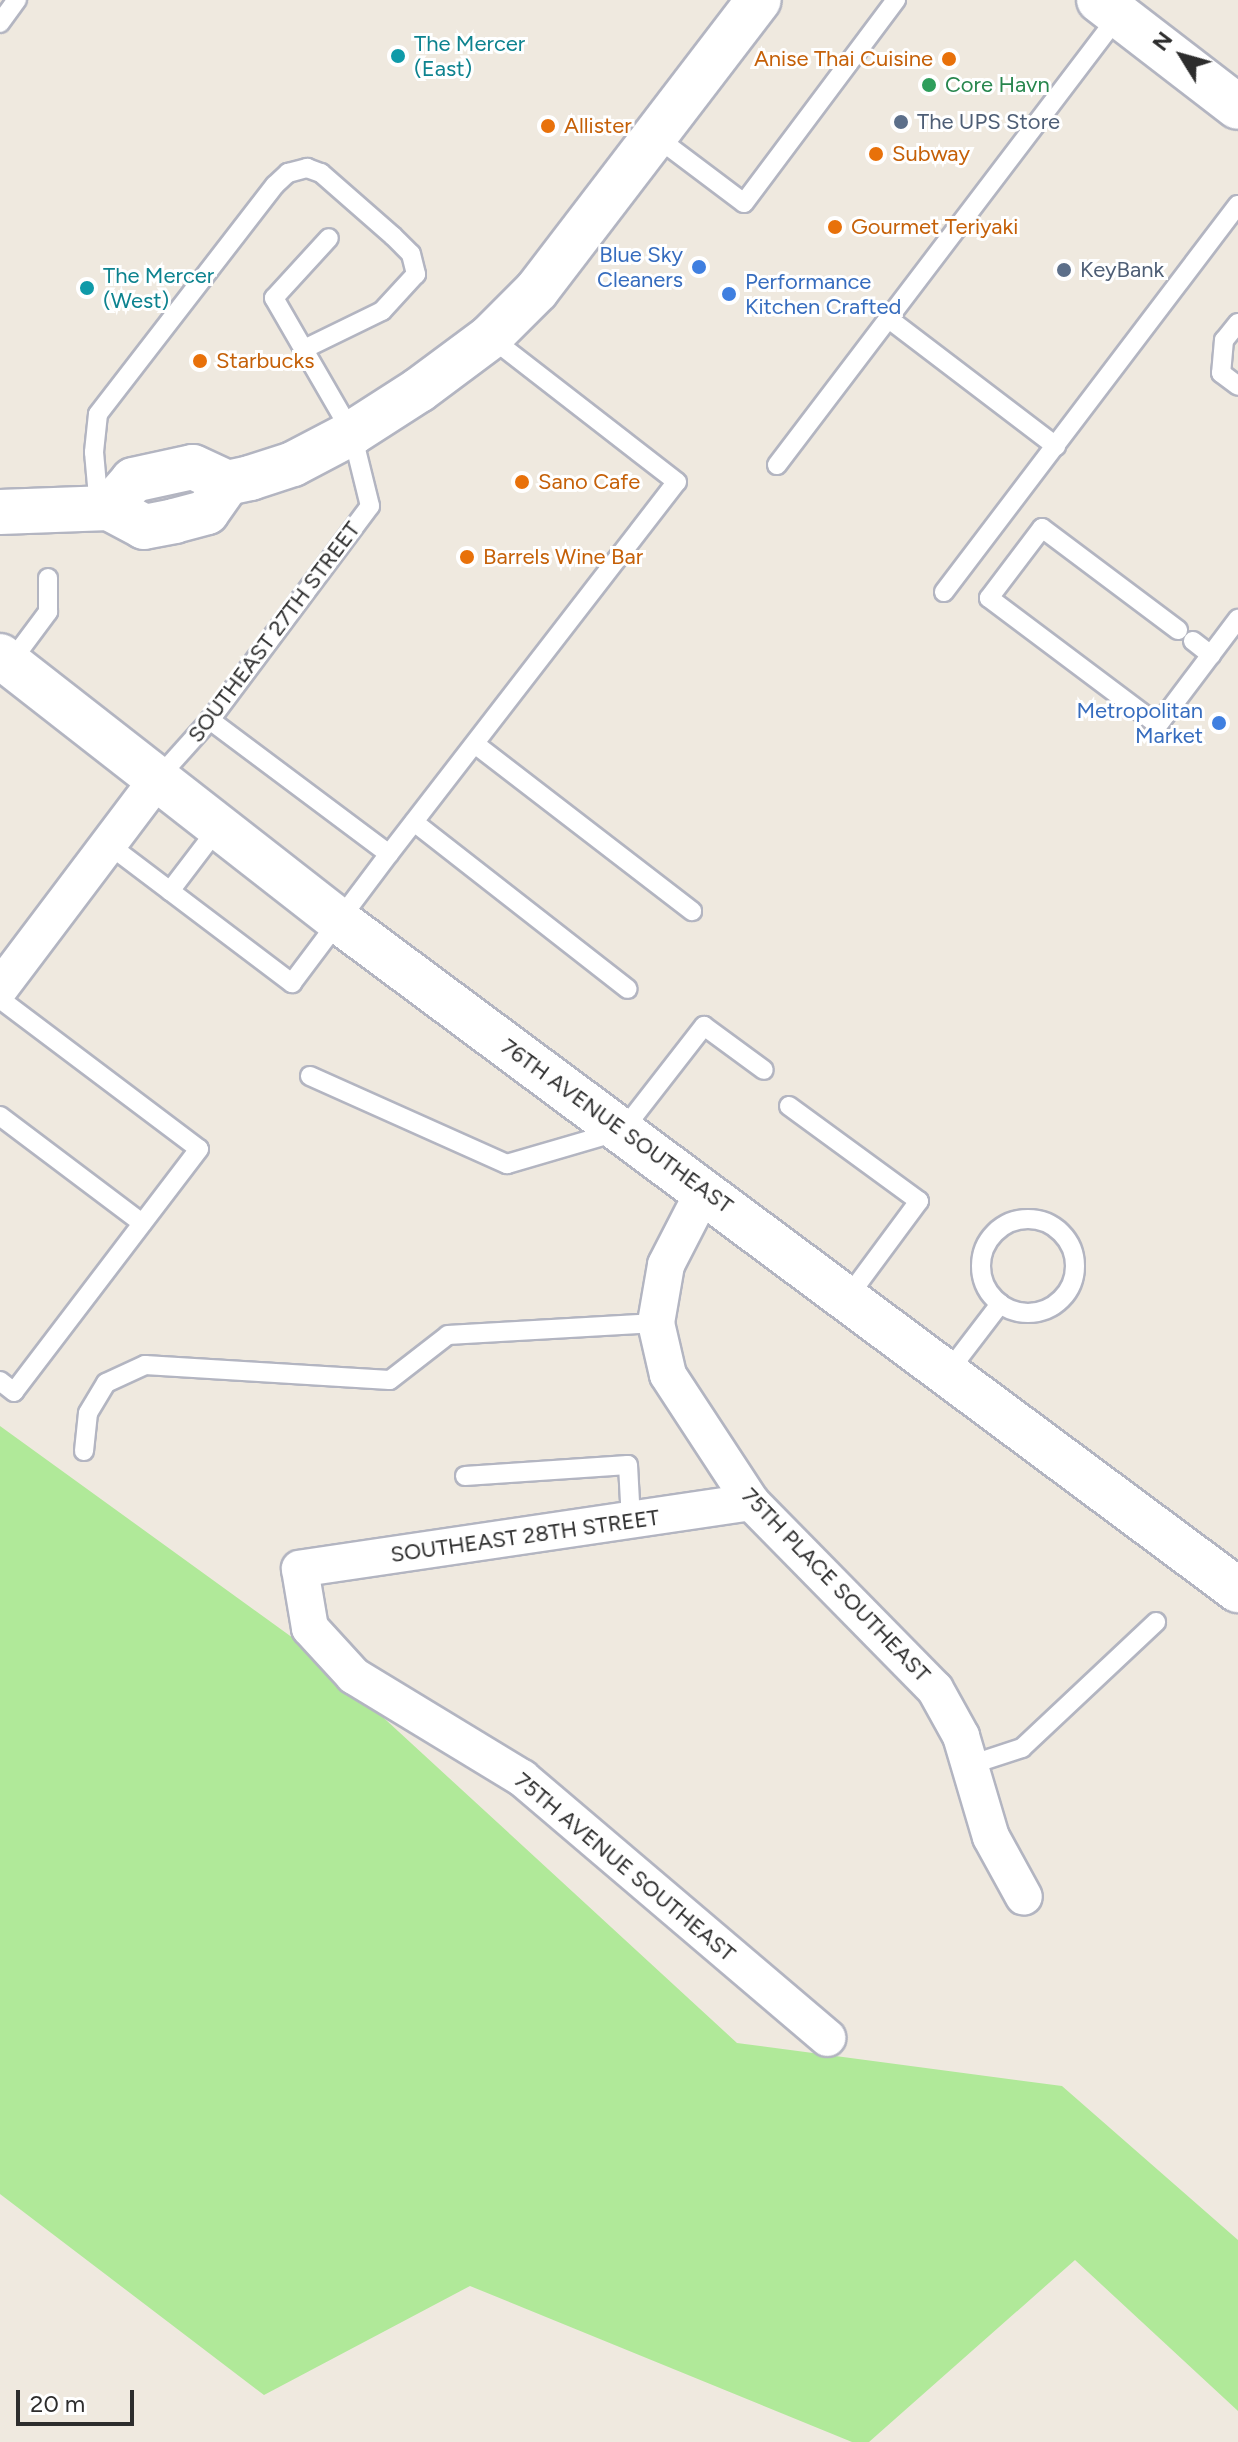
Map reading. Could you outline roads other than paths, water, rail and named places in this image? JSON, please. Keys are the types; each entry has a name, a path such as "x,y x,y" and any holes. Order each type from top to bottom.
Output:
{"street":[{"path":"0,512 104,510 133,480 193,467 227,483 293,464 352,433 490,337 537,290 759,0"},
{"path":"1109,8 1238,107"},
{"name":"76TH AVENUE SOUTHEAST","path":"5,660 339,921 705,1189 1238,1590"},
{"name":"SOUTHEAST 27TH STREET","path":"0,988 158,778"},
{"path":"656,1323 666,1265 705,1189"},
{"name":"75TH PLACE SOUTHEAST","path":"656,1323 668,1375 751,1502 935,1689 961,1736 991,1837 1024,1897"},
{"name":"SOUTHEAST 28TH STREET","path":"300,1569 751,1502"},
{"name":"75TH AVENUE SOUTHEAST","path":"300,1569 310,1628 354,1676 522,1778 827,2038"}],"lane":[{"path":"0,23 17,0"},
{"path":"655,136 744,203 896,0"},
{"path":"777,465 889,319 1109,8"},
{"path":"104,510 94,452 98,414 275,185 288,173 307,168 321,173 393,236 411,254 416,274 382,311 306,348"},
{"path":"944,592 1238,205"},
{"path":"329,238 274,298 306,348 352,433"},
{"path":"889,319 1056,446"},
{"path":"1238,323 1224,340 1221,373 1238,386"},
{"path":"108,844 292,983 677,482 490,337"},
{"name":"SOUTHEAST 27TH STREET","path":"158,778 210,720 370,506 352,433"},
{"path":"1211,655 1042,528 989,598 1158,725 1211,655 1238,619"},
{"path":"5,660 48,612 48,578"},
{"path":"210,720 389,854"},
{"path":"475,744 692,911"},
{"path":"414,822 628,989"},
{"path":"170,891 218,828"},
{"path":"0,999 199,1149 14,1392 0,1381"},
{"path":"310,1076 507,1164 623,1130 704,1026 764,1070"},
{"path":"789,1106 919,1201 848,1297"},
{"path":"0,1116 142,1223"},
{"path":"1025,1219 1056,1227 1067,1238 1076,1267 1066,1294 1056,1305 1028,1313 1000,1304 982,1277 986,1245 995,1232 1025,1219"},
{"path":"948,1372 1000,1304"},
{"path":"84,1451 88,1413 106,1383 145,1365 390,1380 448,1335 656,1323"},
{"path":"465,1476 628,1465 631,1520"},
{"path":"970,1765 1022,1748 1156,1622"}],"place":[{"name":"The Mercer (East)","path":"398,56"},
{"name":"Anise Thai Cuisine","path":"949,59"},
{"name":"Core Havn","path":"929,85"},
{"name":"The UPS Store","path":"901,122"},
{"name":"Allister","path":"548,126"},
{"name":"Subway","path":"876,154"},
{"name":"Gourmet Teriyaki","path":"835,227"},
{"name":"Blue Sky Cleaners","path":"699,267"},
{"name":"KeyBank","path":"1064,270"},
{"name":"The Mercer (West)","path":"87,288"},
{"name":"Performance Kitchen Crafted","path":"729,294"},
{"name":"Starbucks","path":"200,361"},
{"name":"Sano Cafe","path":"522,482"},
{"name":"Barrels Wine Bar","path":"467,557"},
{"name":"Metropolitan Market","path":"1219,723"}]}
